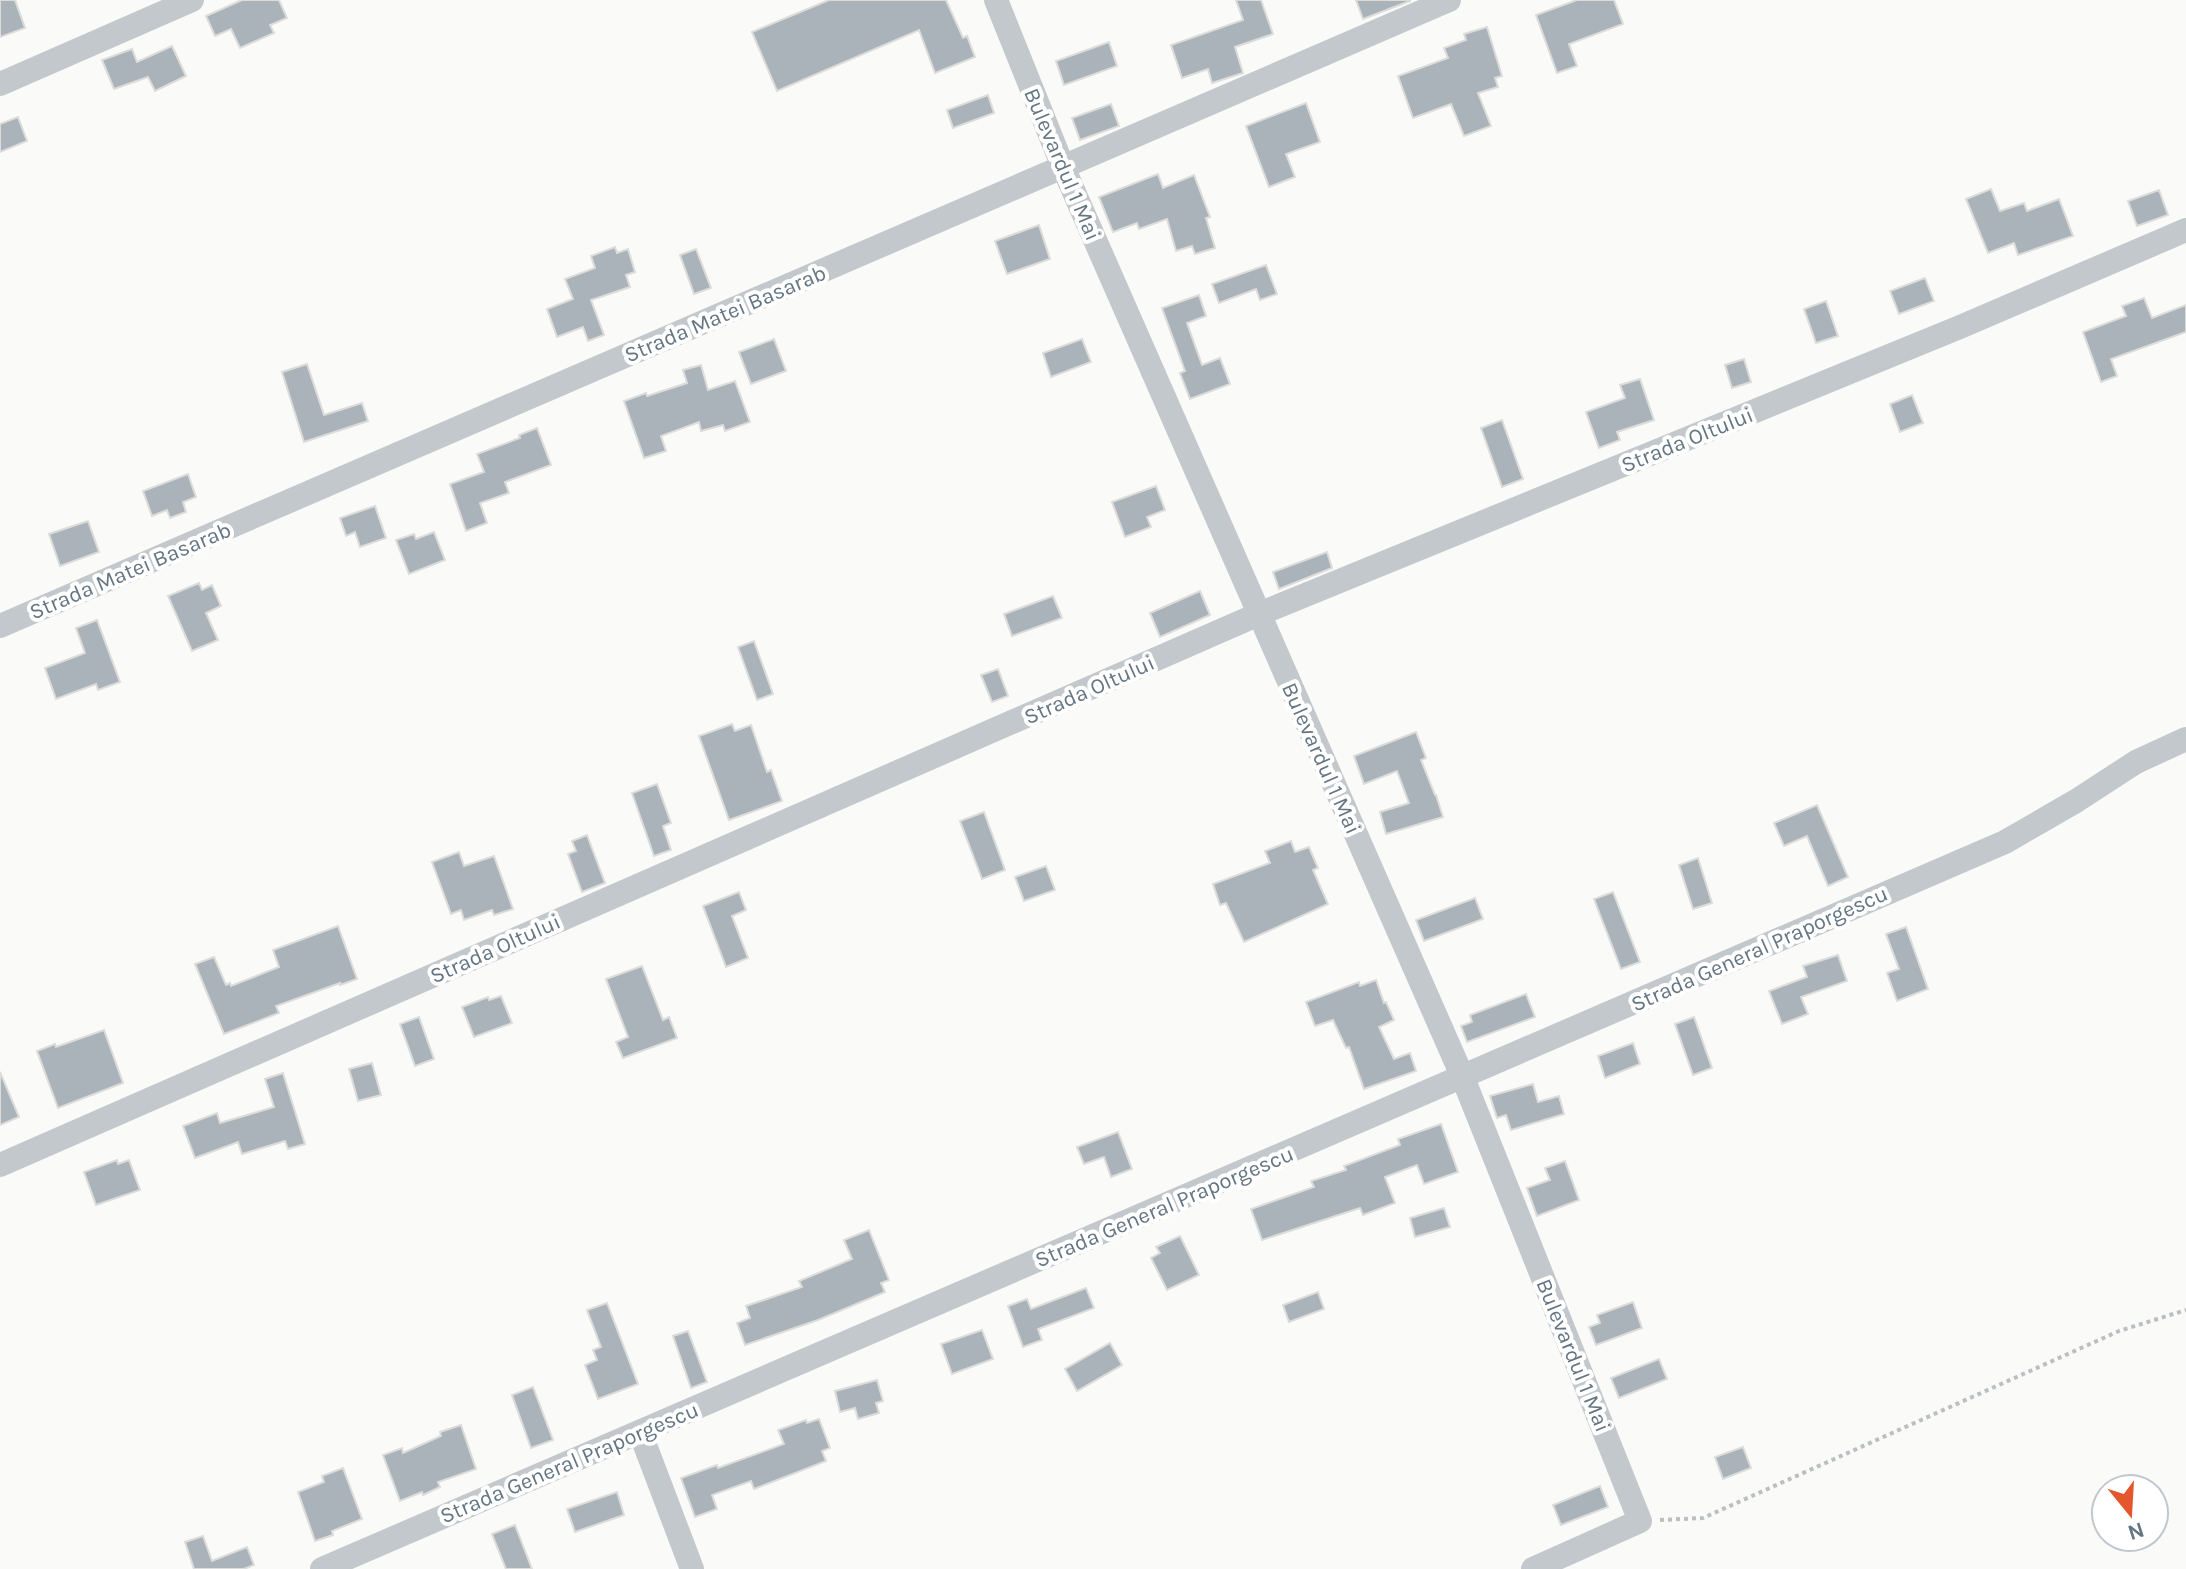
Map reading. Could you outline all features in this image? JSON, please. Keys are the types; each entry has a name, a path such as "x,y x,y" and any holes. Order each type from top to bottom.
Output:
{"street":[{"path":"0,84 192,0"},
{"name":"Bulevardul 1 Mai","path":"996,0 1063,167 1463,1078 1640,1521"},
{"name":"Strada Matei Basarab","path":"0,626 1449,0"},
{"name":"Strada Oltului","path":"0,1165 1259,614 1960,327 2186,230"},
{"name":"Strada General Praporgescu","path":"322,1569 2005,842 2136,762 2186,739"},
{"path":"640,1432 692,1569"},
{"path":"1533,1569 1640,1521"}],"path":[{"path":"1640,1521 1703,1518 2119,1331 2186,1310"}],"building":[{"path":"0,0 15,0 25,28 0,37"},
{"path":"242,0 279,0 287,18 270,25 274,33 240,48 231,29 215,36 206,16"},
{"path":"829,0 946,0 975,57 935,73 919,30 777,91 752,32"},
{"path":"1236,0 1261,0 1273,34 1235,47 1243,73 1212,83 1208,69 1182,78 1171,45 1243,20"},
{"path":"1356,0 1410,0 1410,1 1363,19"},
{"path":"1577,0 1614,0 1623,24 1569,44 1577,66 1557,73 1536,15"},
{"path":"1487,27 1502,76 1495,78 1498,87 1478,93 1491,126 1464,136 1451,104 1413,118 1398,76 1448,58 1444,48 1466,40 1464,34"},
{"path":"1109,42 1117,66 1064,85 1056,61"},
{"path":"172,46 186,76 155,91 148,77 114,89 102,60 132,49 137,62"},
{"path":"988,95 994,113 953,128 947,110"},
{"path":"1306,103 1320,142 1286,154 1295,177 1269,187 1246,126"},
{"path":"1111,104 1119,126 1080,140 1072,118"},
{"path":"18,117 27,141 0,152 0,124"},
{"path":"1158,174 1163,188 1194,175 1210,217 1206,218 1215,248 1195,254 1192,246 1176,251 1167,219 1139,229 1137,223 1113,232 1099,197"},
{"path":"1991,189 2000,211 2024,203 2027,211 2059,199 2073,236 2018,255 2014,243 1988,253 1966,199"},
{"path":"2159,190 2168,215 2137,226 2128,201"},
{"path":"1039,225 1050,259 1007,274 995,241"},
{"path":"615,247 617,253 628,249 635,272 626,275 630,287 591,300 604,335 588,341 583,327 557,337 547,309 573,299 565,279 595,268 591,256"},
{"path":"696,249 711,288 694,294 680,255"},
{"path":"1266,265 1277,294 1260,300 1256,289 1219,303 1212,284"},
{"path":"1925,278 1934,301 1899,314 1890,291"},
{"path":"1199,295 1206,316 1187,323 1202,365 1220,358 1230,384 1190,399 1180,373 1185,371 1162,308"},
{"path":"2144,298 2152,318 2186,305 2186,332 2111,359 2117,376 2101,382 2083,332 2126,316 2122,306"},
{"path":"1826,301 1838,336 1816,343 1804,309"},
{"path":"774,339 786,371 751,384 739,352"},
{"path":"1082,339 1091,362 1051,377 1043,353"},
{"path":"1744,359 1751,382 1732,388 1725,365"},
{"path":"307,364 324,415 362,403 368,421 304,442 282,372"},
{"path":"701,365 708,390 735,381 750,422 725,431 723,425 701,431 699,422 661,436 666,451 644,458 624,401 687,383 683,370"},
{"path":"1640,379 1654,420 1617,432 1620,440 1599,448 1586,412 1625,398 1620,385"},
{"path":"1912,395 1923,423 1900,432 1890,404"},
{"path":"1502,420 1523,479 1502,487 1481,428"},
{"path":"537,428 551,465 505,482 509,493 480,503 487,523 466,531 450,484 484,472 477,454 520,438 519,435"},
{"path":"188,474 196,497 183,502 186,512 170,518 167,510 152,516 143,491"},
{"path":"1156,486 1165,510 1147,517 1151,527 1125,537 1112,502"},
{"path":"375,506 386,538 360,547 355,532 346,536 340,518"},
{"path":"88,521 99,552 60,566 49,534"},
{"path":"434,532 445,560 409,574 396,540 414,534 416,539"},
{"path":"1327,552 1332,568 1279,589 1273,572"},
{"path":"199,583 202,590 212,585 221,606 206,613 218,640 192,651 168,596"},
{"path":"1200,591 1210,615 1160,637 1150,613"},
{"path":"1053,596 1062,618 1012,636 1004,614"},
{"path":"97,620 120,682 98,690 96,684 56,699 45,668 85,653 76,628"},
{"path":"754,641 773,694 757,700 738,647"},
{"path":"998,669 1008,696 992,702 981,675"},
{"path":"732,724 735,731 751,725 767,772 771,770 782,801 729,820 699,736"},
{"path":"1416,732 1426,758 1421,760 1443,817 1386,834 1380,812 1409,803 1397,771 1364,784 1354,756"},
{"path":"657,784 671,823 663,826 671,850 654,856 632,793"},
{"path":"1817,805 1848,877 1828,886 1807,836 1784,846 1774,823"},
{"path":"984,812 1005,870 982,879 960,821"},
{"path":"587,835 605,883 582,892 568,854 576,851 572,841"},
{"path":"1291,841 1295,852 1309,847 1318,868 1313,870 1328,904 1244,942 1226,903 1220,905 1213,884 1270,863 1265,851"},
{"path":"459,852 464,866 494,856 513,909 494,915 492,910 464,920 461,910 451,914 432,862"},
{"path":"1698,858 1712,903 1693,909 1679,865"},
{"path":"1046,866 1055,890 1024,901 1015,877"},
{"path":"739,892 746,910 732,916 748,958 726,967 703,906"},
{"path":"1613,892 1640,962 1621,969 1594,899"},
{"path":"1475,898 1483,919 1424,941 1416,920"},
{"path":"338,926 357,979 276,1006 279,1013 224,1034 195,964 214,957 226,985 230,983 231,986 279,967 273,950"},
{"path":"1906,927 1928,989 1897,1001 1887,973 1899,969 1886,934"},
{"path":"1838,955 1847,981 1801,997 1808,1014 1782,1024 1769,991 1807,977 1803,966"},
{"path":"642,966 663,1020 669,1017 677,1038 623,1058 616,1042 628,1037 606,979"},
{"path":"1376,980 1394,1020 1379,1027 1394,1059 1410,1053 1416,1071 1364,1089 1349,1047 1346,1048 1333,1020 1315,1026 1306,1002 1359,982 1360,986"},
{"path":"1526,994 1535,1017 1467,1042 1461,1026 1472,1022 1470,1015"},
{"path":"501,996 512,1023 474,1037 462,1007 488,997 489,1000"},
{"path":"419,1017 434,1059 415,1066 400,1024"},
{"path":"1694,1017 1712,1068 1693,1075 1675,1024"},
{"path":"104,1030 123,1083 58,1108 37,1051"},
{"path":"1633,1043 1640,1064 1605,1078 1598,1056"},
{"path":"372,1063 381,1095 358,1101 349,1069"},
{"path":"0,1072 19,1117 0,1125"},
{"path":"283,1073 305,1144 288,1149 285,1141 242,1154 238,1142 195,1158 183,1126 217,1113 220,1123 274,1107 265,1079"},
{"path":"1533,1084 1538,1102 1559,1096 1564,1114 1511,1130 1506,1115 1497,1118 1490,1096"},
{"path":"1441,1124 1458,1172 1424,1184 1417,1165 1385,1177 1395,1203 1363,1215 1360,1208 1262,1240 1251,1209 1314,1187 1311,1181 1346,1170 1344,1166 1400,1145 1398,1139"},
{"path":"1118,1132 1132,1169 1111,1177 1104,1157 1084,1164 1077,1147"},
{"path":"117,1160 118,1164 129,1160 140,1190 96,1205 84,1172"},
{"path":"1565,1161 1579,1200 1537,1216 1527,1188 1550,1180 1545,1168"},
{"path":"1444,1208 1450,1227 1415,1237 1410,1218"},
{"path":"869,1230 889,1280 881,1283 885,1292 818,1320 745,1345 737,1323 750,1318 746,1306 802,1287 799,1281 852,1259 844,1240"},
{"path":"1180,1236 1199,1275 1167,1290 1151,1258 1160,1253 1156,1247"},
{"path":"1086,1288 1094,1308 1038,1329 1042,1340 1023,1347 1008,1306 1027,1299 1031,1309"},
{"path":"1318,1292 1324,1309 1289,1322 1283,1305"},
{"path":"1633,1302 1642,1328 1596,1345 1589,1327 1600,1323 1597,1315"},
{"path":"607,1303 638,1384 598,1399 585,1365 597,1360 593,1350 601,1347 587,1310"},
{"path":"982,1330 993,1359 952,1374 941,1344"},
{"path":"688,1331 707,1382 691,1388 673,1336"},
{"path":"1110,1343 1122,1365 1077,1391 1065,1369"},
{"path":"1659,1359 1667,1379 1619,1398 1611,1378"},
{"path":"877,1380 883,1401 876,1403 879,1413 858,1419 855,1408 840,1412 835,1391"},
{"path":"533,1387 553,1440 531,1448 512,1395"},
{"path":"819,1419 830,1448 822,1451 826,1461 754,1489 751,1481 712,1495 717,1509 695,1517 681,1478 784,1444 778,1430 806,1420 807,1423"},
{"path":"461,1425 476,1469 438,1482 440,1487 423,1495 422,1492 400,1501 383,1455 402,1448 403,1453 441,1436 440,1432"},
{"path":"1743,1447 1751,1468 1723,1479 1715,1457"},
{"path":"343,1468 362,1519 315,1541 298,1492 324,1482 322,1476"},
{"path":"1600,1486 1608,1507 1561,1525 1553,1505"},
{"path":"617,1492 624,1515 575,1532 567,1509"},
{"path":"515,1525 532,1569 506,1569 492,1534"},
{"path":"203,1536 212,1561 247,1547 254,1565 244,1569 194,1569 185,1542"}]}
